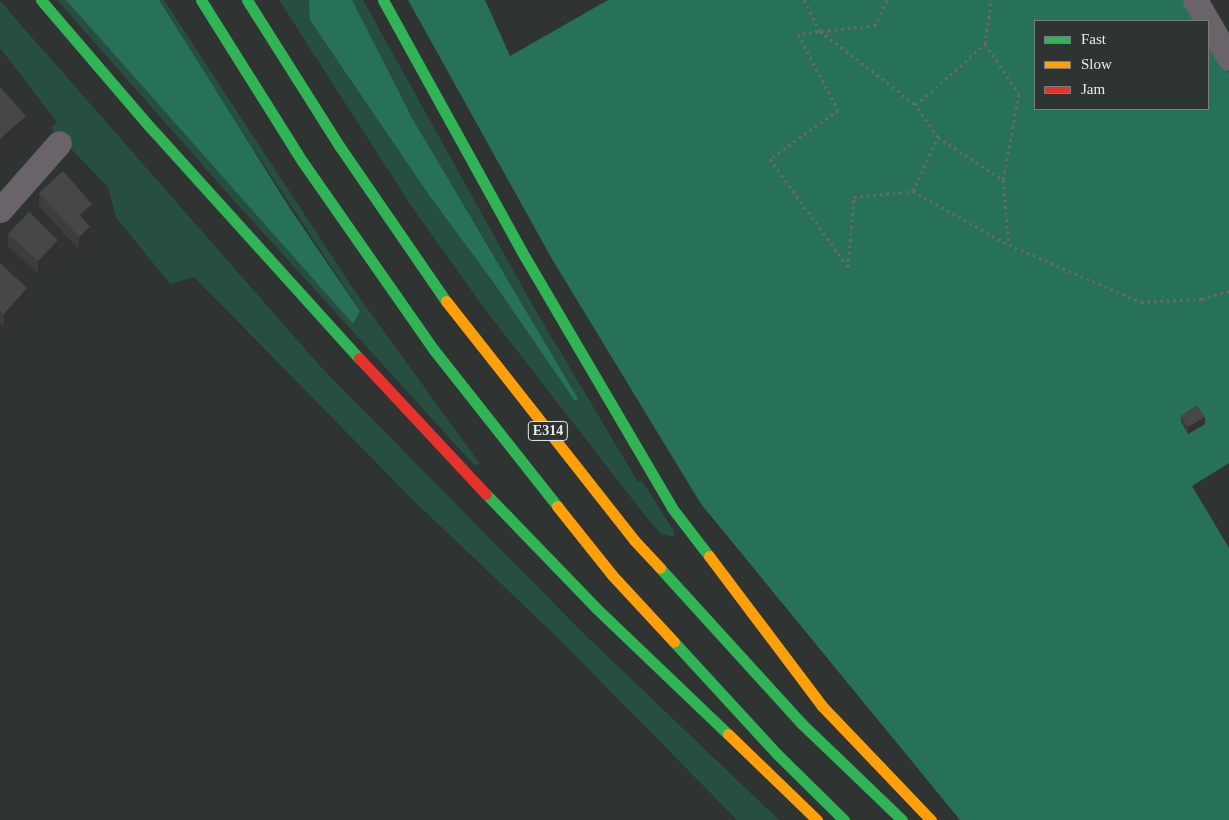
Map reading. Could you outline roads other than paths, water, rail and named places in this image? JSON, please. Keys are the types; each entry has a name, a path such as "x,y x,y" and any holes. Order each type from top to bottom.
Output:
{"highway":[{"path":"41,0 150,127 442,448 596,608 817,820"},
{"name":"E314","path":"201,0 302,161 434,350 612,575 777,754 844,820"},
{"name":"E314","path":"247,0 340,147 454,312 634,540 801,723 902,820"},
{"path":"383,0 525,257 672,508 822,706 931,820"}],"street":[{"path":"1195,0 1207,20"},
{"path":"1209,24 1229,58"},
{"path":"0,210 59,143"}]}
